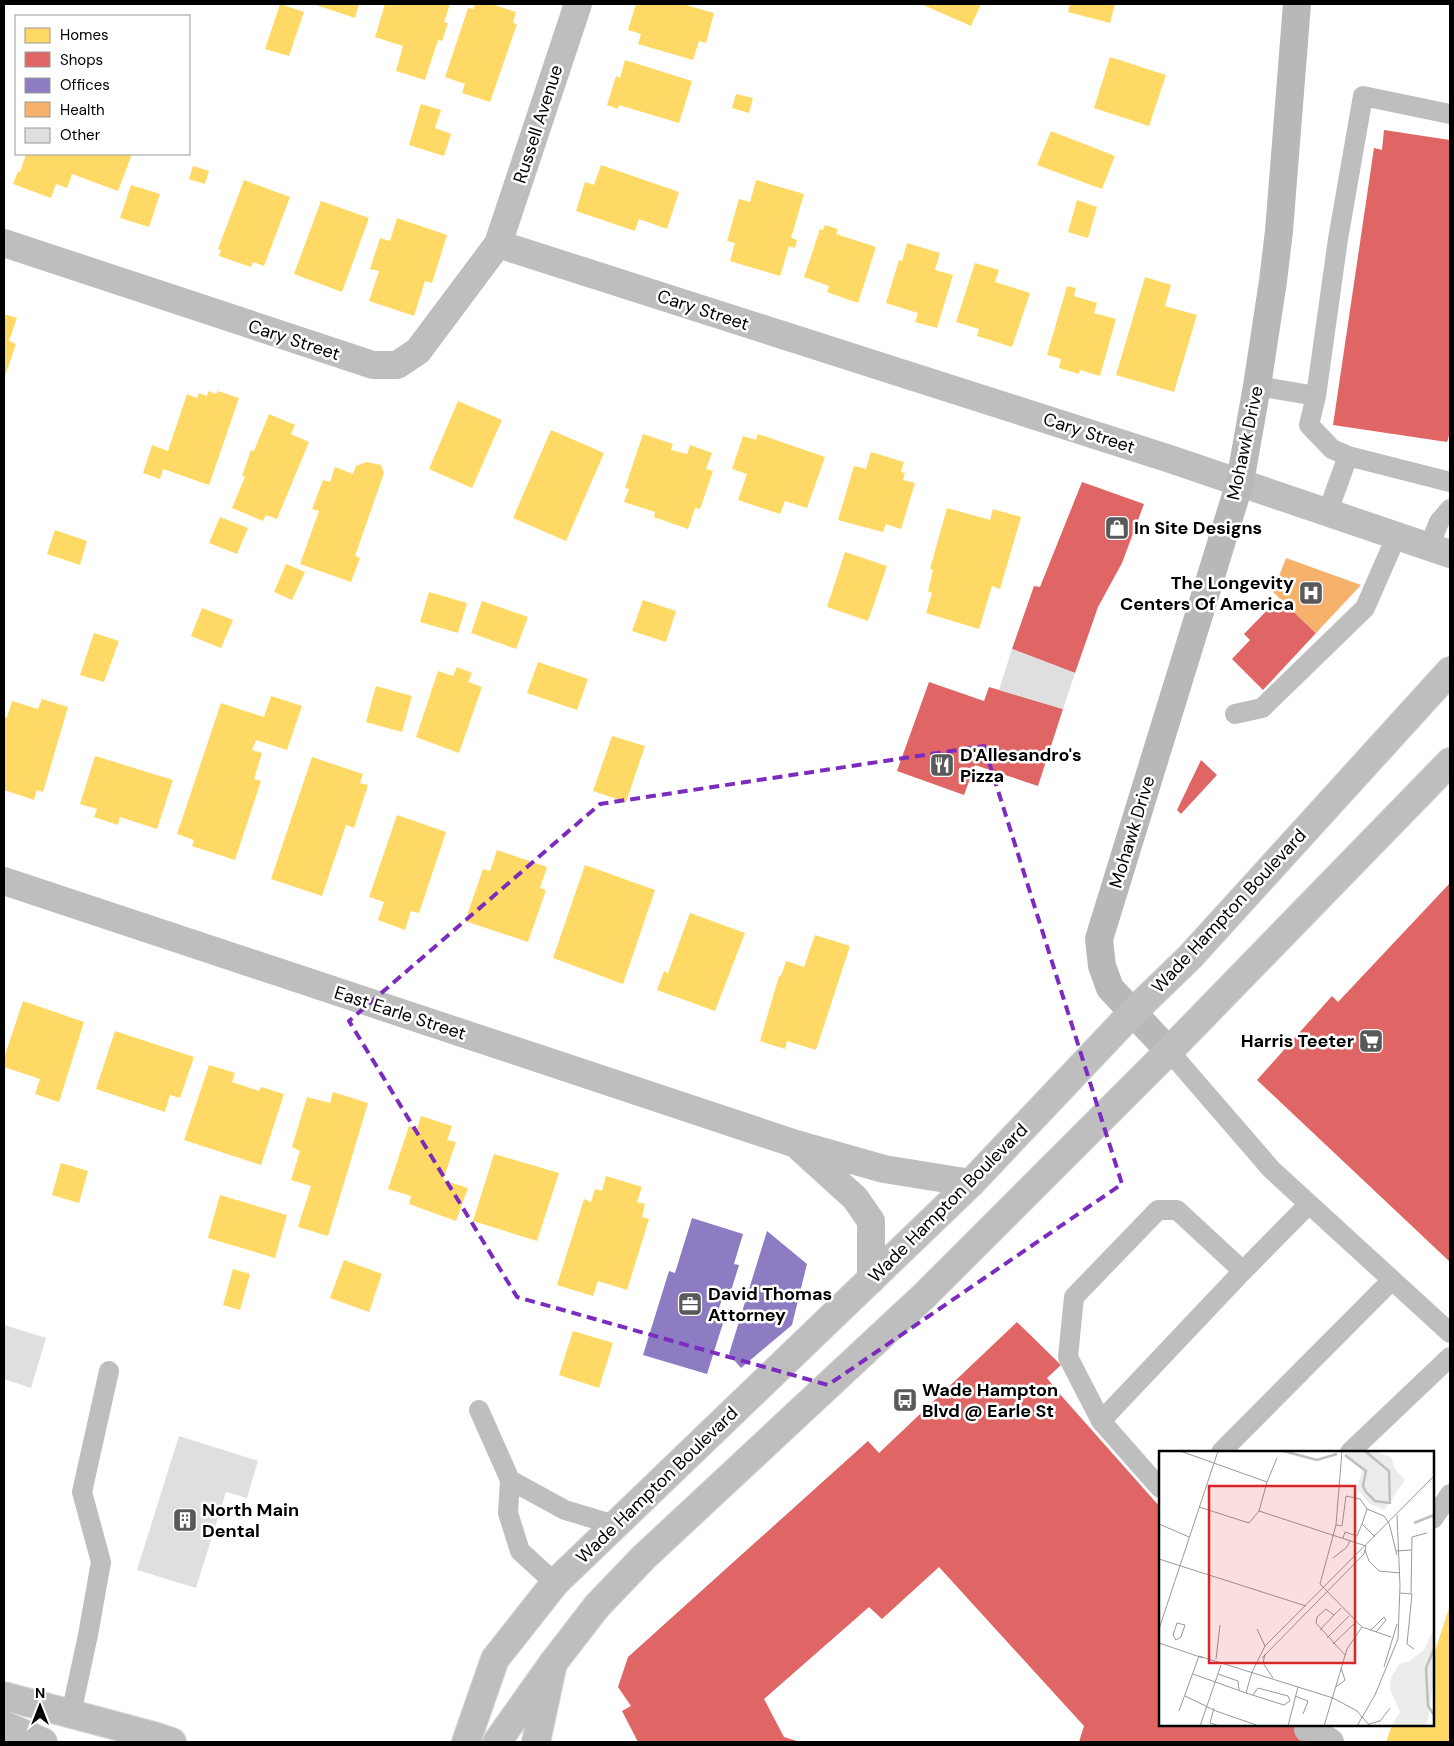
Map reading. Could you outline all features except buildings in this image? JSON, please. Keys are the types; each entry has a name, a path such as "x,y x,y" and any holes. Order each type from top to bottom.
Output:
{"main road":[{"name":"Russell Avenue","path":"498,244 578,4"},
{"name":"Cary Street","path":"4,243 373,365 397,365 418,351 498,244 1240,482 1327,514 1439,551"},
{"name":"Wade Hampton Boulevard","path":"466,1742 495,1658 555,1583 971,1183 1132,1013 1190,957 1450,671"},
{"path":"498,1742 553,1663 597,1606 644,1557 924,1296 1169,1051 1450,762"},
{"name":"East Earle Street","path":"4,881 796,1144 884,1169 971,1183"},
{"name":"East Earle Street","path":"796,1144 855,1198 871,1221 871,1280"},
{"path":"536,1742 553,1663"},
{"path":"4,1696 172,1742"},
{"path":"4,1726 43,1742"}],"street":[{"name":"Mohawk Drive","path":"1169,1051 1110,988 1102,966 1100,939 1240,482 1274,281 1297,4"}],"lane":[{"path":"1450,114 1363,96 1338,239 1316,396 1309,425 1332,449 1348,456 1450,482"},
{"path":"1257,386 1316,396"},
{"path":"1327,514 1348,456"},
{"path":"1439,551 1440,522 1450,509"},
{"path":"1235,714 1262,708 1365,608 1396,537"},
{"path":"1169,1051 1272,1169 1450,1333"},
{"path":"1102,1421 1243,1271 1309,1204"},
{"path":"1159,1487 1102,1421 1068,1357 1074,1298 1158,1210 1177,1210 1243,1271"},
{"path":"1223,1451 1392,1280"},
{"path":"1351,1451 1450,1357"},
{"path":"71,1714 102,1562 82,1492 109,1371"},
{"path":"479,1410 510,1480 508,1513 520,1551 555,1583"},
{"path":"510,1480 565,1510 615,1525"},
{"path":"1434,1518 1450,1494"}],"highlighted area":[{"path":"984,746 1122,1184 828,1385 517,1297 349,1021 600,804"}],"place":[{"name":"In Site Designs","path":"1117,528"},
{"name":"The Longevity Centers Of America","path":"1311,593"},
{"name":"D'Allesandro's Pizza","path":"942,765"},
{"name":"Harris Teeter","path":"1371,1041"},
{"name":"David Thomas Attorney","path":"690,1304"},
{"name":"Wade Hampton Blvd @ Earle St","path":"905,1400"},
{"name":"North Main Dental","path":"185,1520"}]}
